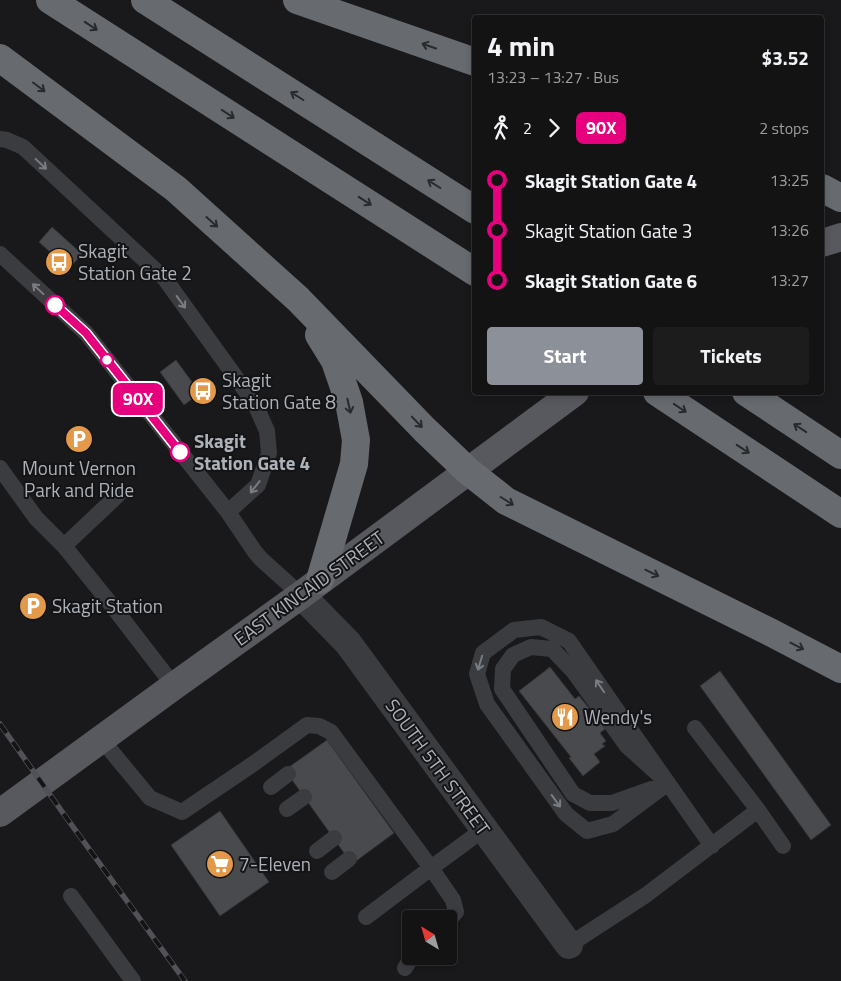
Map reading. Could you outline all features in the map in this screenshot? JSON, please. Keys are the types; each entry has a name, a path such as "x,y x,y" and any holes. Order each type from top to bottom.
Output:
{"highway":[{"path":"50,0 472,270"},
{"path":"145,0 472,208"},
{"path":"298,0 472,61"},
{"path":"0,58 176,190 298,300 418,423 468,471 506,501 841,669"},
{"path":"824,189 841,198"},
{"path":"298,300 335,361 349,402 356,440 354,464 310,588"},
{"path":"662,395 841,514"},
{"path":"751,395 841,455"}],"main road":[{"path":"824,242 841,237"},
{"name":"EAST KINCAID STREET","path":"0,813 310,588 571,395"}],"street":[{"name":"SOUTH 5TH STREET","path":"310,588 348,643 569,945"}],"lane":[{"path":"0,139 23,147 165,279 255,404 267,431 269,453 258,485 228,512"},
{"path":"0,254 86,333 228,512 261,559 310,588"},
{"path":"0,468 36,518 64,546 174,686"},
{"path":"64,546 119,494"},
{"path":"668,784 613,824 587,832 566,814 486,704 477,674 483,653 514,630 541,627 569,641 712,846"},
{"path":"531,648 552,649 574,672 626,746 668,784 612,803 590,803 573,794 502,689 503,669 513,655 531,648"},
{"path":"102,740 150,798 182,812 254,764 307,725 319,726 331,732 332,741 394,825 431,868 453,900 456,910"},
{"path":"696,728 783,846"},
{"path":"271,787 288,774"},
{"path":"287,809 304,796"},
{"path":"569,945 646,896 758,810"},
{"path":"366,917 484,830"},
{"path":"317,851 334,838"},
{"path":"332,872 349,859"},
{"path":"71,896 133,981"}],"building":[{"path":"52,227 82,254 69,269 39,242"},
{"path":"176,360 200,393 184,405 160,372"},
{"name":"Wendy's","path":"550,667 575,699 579,696 589,708 585,712 597,727 601,723 605,729 600,733 606,741 602,744 605,746 594,754 600,762 583,776 569,758 571,757 519,691"},
{"path":"720,671 831,825 811,840 700,686"},
{"name":"7-Eleven","path":"327,740 394,833 352,864 285,770"},
{"name":"7-Eleven","path":"220,811 269,882 220,916 171,845"}],"railway":[{"path":"0,724 185,981"}],"bus line":[{"name":"90X","path":"55,305 86,333 180,452"}],"place":[{"name":"Skagit Station Gate 2","path":"59,262"},
{"name":"Skagit Station Gate 8","path":"203,391"},
{"name":"Mount Vernon Park and Ride","path":"79,439"},
{"name":"Skagit Station Gate 4","path":"180,452"},
{"name":"Skagit Station","path":"33,606"},
{"name":"Wendy's","path":"565,717"},
{"name":"7-Eleven","path":"220,864"}]}
